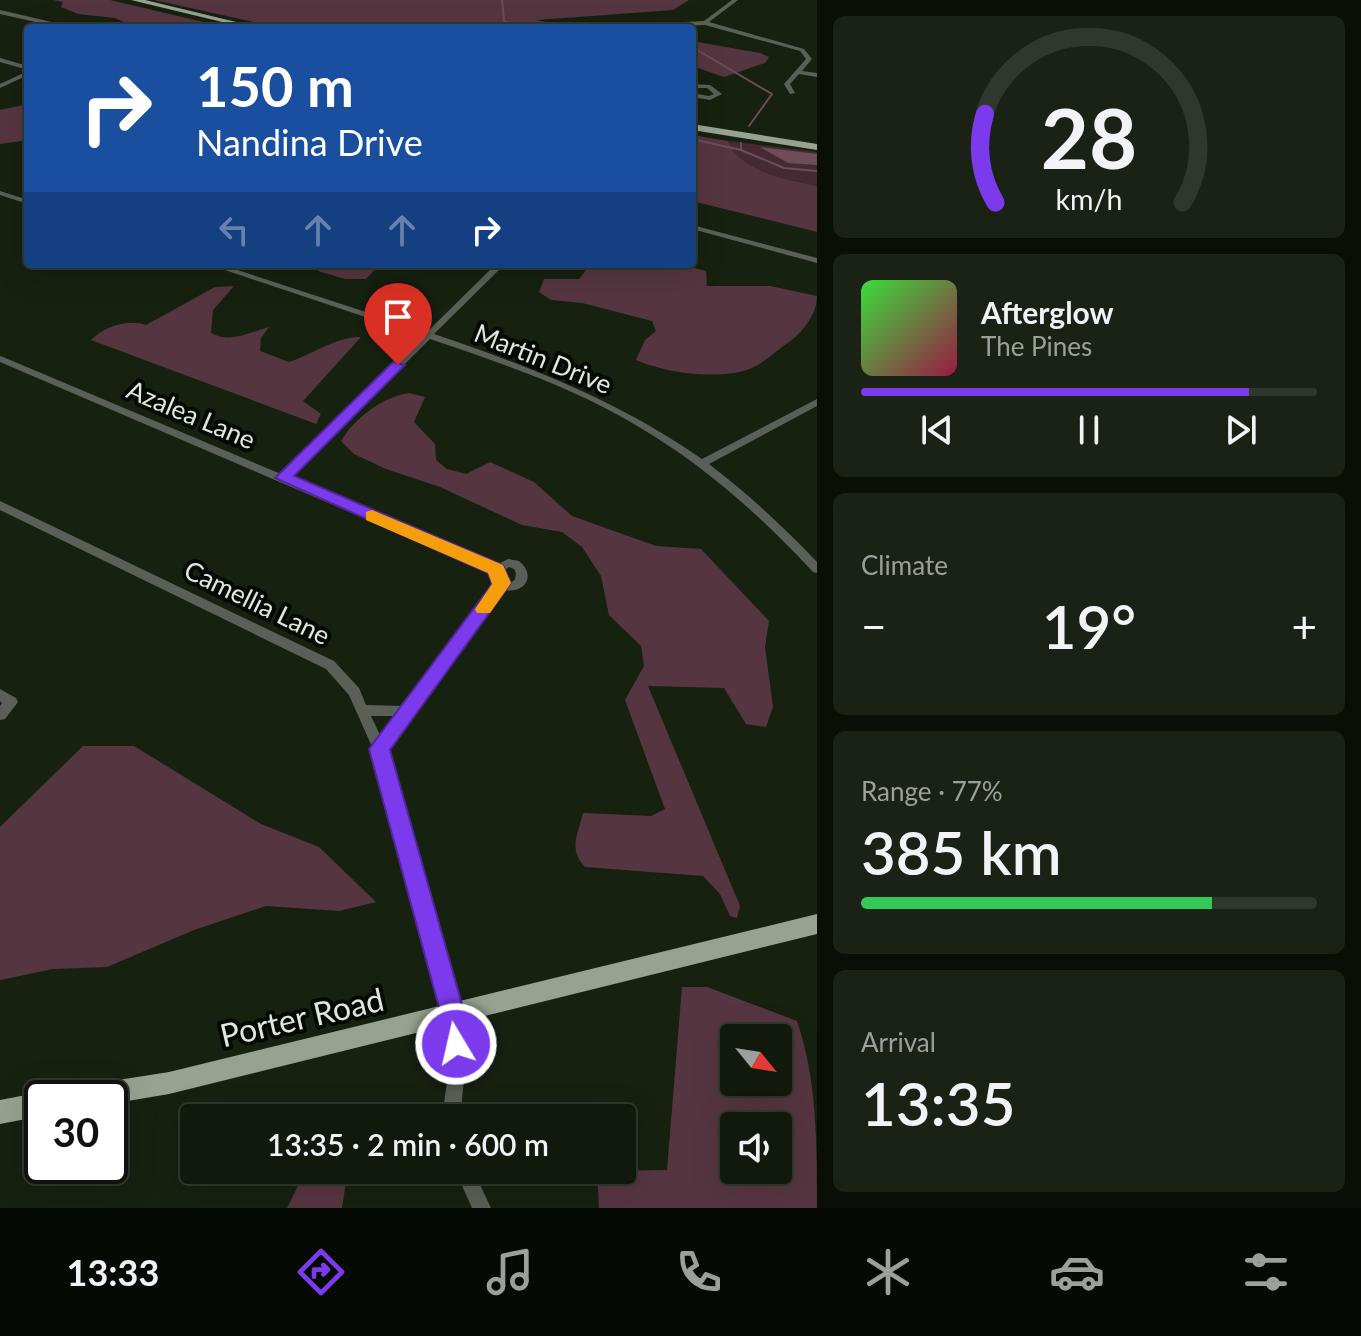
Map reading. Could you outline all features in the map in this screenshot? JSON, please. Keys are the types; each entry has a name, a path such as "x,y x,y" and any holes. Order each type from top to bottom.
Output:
{"main road":[{"path":"135,0 241,24"},
{"path":"696,128 817,147"},
{"name":"Porter Road","path":"128,1090 169,1083 453,1015 817,924"},
{"path":"0,1112 24,1107"}],"street":[{"path":"705,23 735,0"},
{"path":"0,12 52,24"},
{"path":"696,24 705,23 802,50 809,59 787,84 792,93"},
{"path":"0,60 24,69"},
{"path":"0,86 24,72"},
{"path":"799,72 817,75"},
{"path":"696,86 713,87 719,94 710,98 696,96"},
{"path":"0,193 24,201"},
{"path":"696,228 817,261"},
{"name":"Martin Drive","path":"223,268 574,390 635,421 702,464 773,523 817,569"},
{"path":"283,478 497,268"},
{"name":"Azalea Lane","path":"0,359 497,570"},
{"path":"702,464 817,402"},
{"name":"Camellia Lane","path":"0,505 330,665 354,692 380,749 453,1015 458,1060 453,1104"},
{"path":"508,564 523,572 523,579 517,584 502,583 497,579 497,570 508,564"},
{"path":"380,749 502,583"},
{"path":"0,715 11,702 3,695"},
{"path":"362,710 408,711"},
{"path":"471,1184 482,1208"}],"shaded area":[{"path":"53,0 110,0 212,24 128,24 115,18 78,14 61,7 63,2"},
{"path":"154,0 689,0 673,10 537,20 554,24 263,24"},
{"path":"696,42 769,57 765,63 724,77 696,67"},
{"path":"24,105 24,141 0,144 0,110"},
{"path":"696,136 728,141 743,160 766,173 817,186 817,232 696,202"},
{"path":"728,141 817,152 817,186 754,167 734,152"},
{"path":"760,147 817,154 817,165 788,163"},
{"path":"318,268 376,268 366,279 345,279 318,271"},
{"path":"588,268 694,268 706,271 707,286 770,286 817,296 812,316 799,333 752,368 725,374 694,374 662,369 636,360 645,340 656,331 652,321 582,303 551,300 539,292 544,279 579,279"},
{"path":"234,286 213,310 211,333 218,336 240,336 269,327 261,338 260,351 289,362 334,342 361,337 303,401 321,414 316,424 91,340 117,325 146,325 215,287"},
{"path":"409,393 425,397 414,422 435,444 436,460 447,469 466,474 490,462 534,482 572,516 656,546 701,549 769,621 765,647 773,707 766,727 746,724 724,688 648,686 740,906 737,918 730,916 720,894 703,876 585,867 580,860 576,842 583,813 651,816 665,809 625,700 644,666 641,646 609,615 601,576 582,547 562,532 522,525 440,487 386,469 354,454 341,441 370,410 389,399"},
{"path":"83,746 134,746 261,824 319,847 376,902 339,911 266,906 194,930 107,967 53,969 0,980 0,827"},
{"path":"682,987 707,987 797,1021 812,1089 817,1208 599,1208 598,1184 636,1184 636,1170 667,1170"},
{"path":"299,1184 346,1184 342,1208 287,1208"}],"waterway":[{"path":"502,0 504,21 510,24"},
{"path":"696,49 772,94 749,126"},
{"path":"696,140 741,150"},
{"path":"741,143 741,150"},
{"path":"741,150 784,168 817,171"}],"slow traffic":[{"path":"372,516 497,570 495,576 502,583 484,609"}],"route":[{"path":"398,365 283,478 497,570 495,576 502,583 380,749 453,1015 456,1044"}]}
